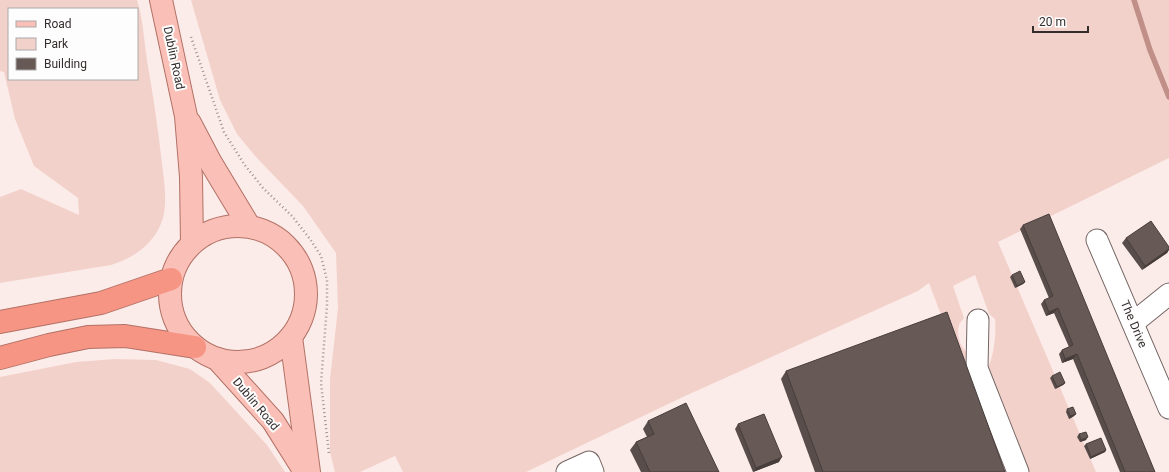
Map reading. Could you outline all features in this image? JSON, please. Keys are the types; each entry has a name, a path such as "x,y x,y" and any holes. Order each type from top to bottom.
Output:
{"highway":[{"path":"0,322 101,303 171,279"},
{"path":"0,358 49,345 88,338 125,336 195,347"}],"main road":[{"name":"Dublin Road","path":"161,0 186,116 192,243"},
{"name":"Dublin Road","path":"186,116 211,163 249,226"},
{"path":"235,225 249,226 263,230 277,237 290,249 300,264 305,282 306,300 302,319 291,337 279,348 264,357 249,361 233,362 217,359 195,347 181,332 172,314 169,293 171,279 179,257 192,243 206,233 221,227 235,225"},
{"path":"291,337 309,472"},
{"name":"Dublin Road","path":"217,359 273,421 305,472"}],"street":[{"name":"The Drive","path":"1098,240 1169,408"},
{"path":"1133,323 1169,294"},
{"path":"978,320 977,368 1018,472"},
{"path":"567,472 589,462 593,472"}],"path":[{"path":"191,35 224,132 244,164 263,188 296,222 310,239 321,256 327,280 327,306 321,383 329,457"}],"green space":[{"path":"0,0 137,0 142,22 157,124 165,192 165,207 162,221 154,237 142,249 128,258 111,265 0,283 0,197 21,189 79,215 78,198 34,166 15,119 4,72 0,71"},
{"path":"191,0 1169,0 1169,158 998,242 1096,472 1027,472 988,369 995,342 995,319 989,314 975,275 953,286 964,318 960,322 959,326 959,340 964,350 974,360 960,365 929,283 918,291 685,396 526,472 403,472 395,456 360,472 335,472 330,452 330,379 338,308 336,253 303,206 256,157 237,134 220,100"},
{"path":"115,359 156,360 190,369 210,383 267,445 285,472 0,472 0,377 76,362"}],"building":[{"path":"1049,214 1155,472 1125,472 1077,354 1065,359 1062,350 1073,345 1058,308 1049,312 1044,300 1053,296 1023,225"},
{"path":"1151,221 1169,249 1145,266 1126,238"},
{"path":"1020,271 1025,282 1017,286 1012,275"},
{"path":"947,312 1005,472 823,472 786,371"},
{"path":"1060,372 1065,383 1057,387 1052,376"},
{"path":"686,403 719,472 650,472 636,442 654,434 648,421"},
{"path":"1073,407 1076,414 1070,416 1067,409"},
{"path":"764,414 782,457 756,468 738,424"},
{"path":"1086,432 1088,437 1081,440 1079,434"},
{"path":"1101,438 1106,450 1091,457 1086,444"}],"waterway":[{"path":"1134,0 1150,50 1169,97"}]}
